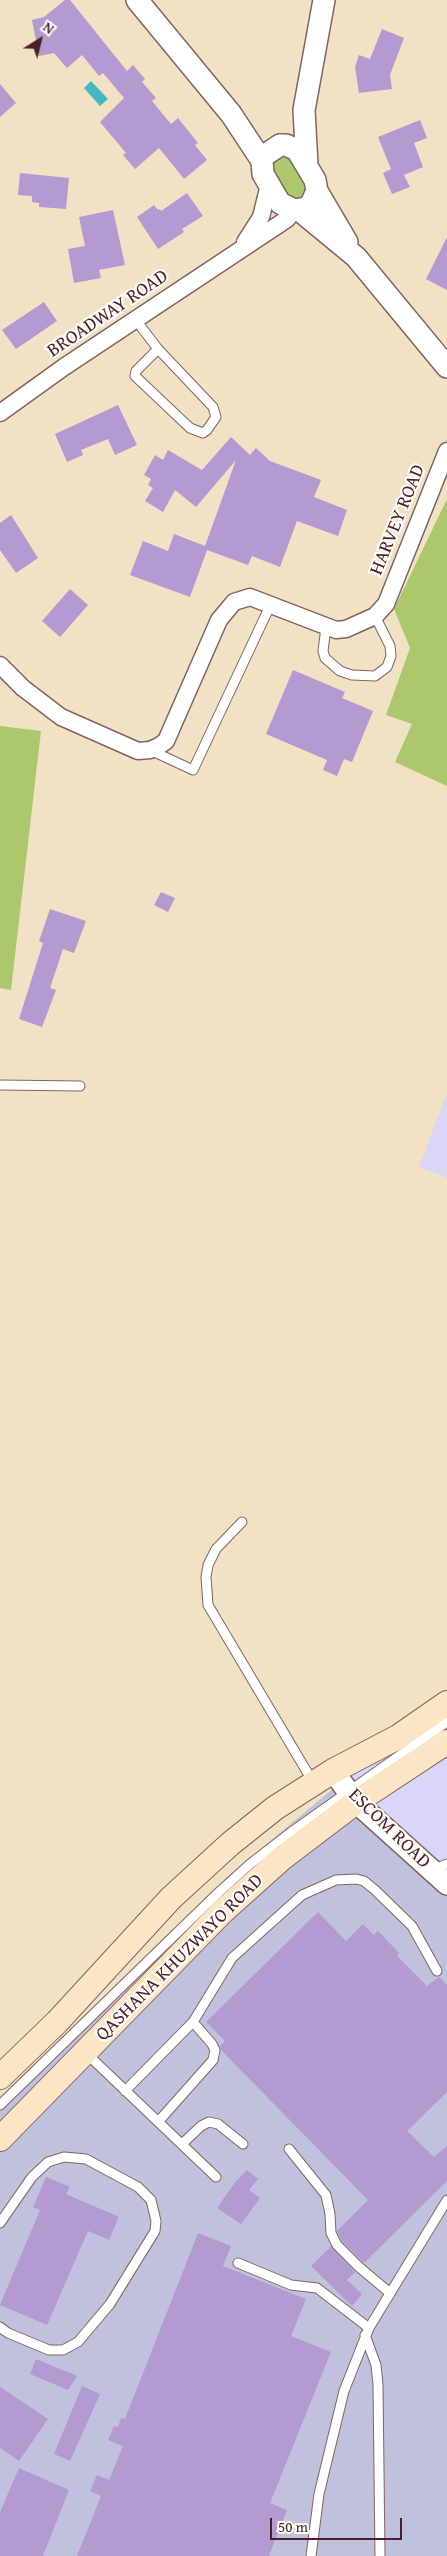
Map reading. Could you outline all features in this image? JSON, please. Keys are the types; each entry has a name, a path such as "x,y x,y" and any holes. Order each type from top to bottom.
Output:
{"main road":[{"path":"0,2077 57,2022 204,1866 275,1808 324,1777 398,1737 447,1703"},
{"name":"QASHANA KHUZWAYO ROAD","path":"0,2139 223,1911 281,1859 352,1797 447,1742"}],"street":[{"path":"137,0 231,114 262,161 263,174 280,203 296,210 356,257"},
{"path":"308,165 304,110 324,0"},
{"path":"262,161 270,150 283,145 304,110"},
{"path":"231,114 283,145 298,150 315,180 317,191 356,257 447,367"},
{"name":"BROADWAY ROAD","path":"239,250 261,217 269,185"},
{"path":"296,210 311,204 317,191"},
{"name":"BROADWAY ROAD","path":"0,413 135,319 287,219 296,210"},
{"name":"HARVEY ROAD","path":"380,610 447,451"},
{"path":"0,665 40,702 62,716 123,746 138,751 150,750 166,741 219,620 227,608 241,599 250,598 326,627 346,629 380,610"},
{"name":"ESCOM ROAD","path":"324,1777 352,1797 442,1873"}],"lane":[{"path":"135,319 158,349 213,407 216,418 207,430 198,432 190,428 135,376 136,371 158,349"},
{"path":"150,750 193,770 270,606"},
{"path":"326,627 323,651 325,658 340,671 352,675 375,676 387,667 391,656 380,610"},
{"path":"0,1085 80,1086"},
{"path":"242,1522 216,1549 208,1565 206,1576 208,1605 324,1777"},
{"path":"0,2105 218,1893 290,1833 352,1797 447,1722"},
{"path":"125,2091 193,2022 232,1958 302,1895 336,1880 356,1879 364,1881 375,1890 412,1926 437,1971"},
{"path":"158,2122 213,2060 215,2050 212,2044 193,2022"},
{"path":"85,2053 216,2177"},
{"path":"182,2144 200,2126 208,2122 218,2124 242,2144"},
{"path":"289,2149 326,2195 330,2233 337,2245 359,2267 390,2293"},
{"path":"0,2224 32,2177 48,2162 64,2157 86,2159 138,2187 151,2200 156,2222 155,2231 110,2304 78,2342 63,2350 49,2350 8,2333 0,2327"},
{"path":"311,2556 319,2494 344,2391 367,2332 447,2200"},
{"path":"238,2264 291,2285 317,2288 367,2332 376,2365 378,2384 380,2556"}],"shaded area":[{"path":"447,1093 447,1178 419,1167"},
{"path":"447,1705 447,1885 341,1782"},
{"path":"341,1782 447,1885 447,2556 0,2556 0,2109 227,1877"}],"green space":[{"path":"277,154 291,155 309,185 301,202 284,200 270,161"},
{"path":"447,499 447,786 395,762 412,724 386,715 410,648 394,609"},
{"path":"0,726 41,731 11,990 0,988"}],"water":[{"path":"91,81 108,99 100,106 84,88"}],"building":[{"path":"65,0 70,0 127,71 133,65 145,79 142,82 156,98 152,101 171,124 178,118 198,143 195,145 207,160 184,179 159,148 135,169 123,155 126,153 100,122 124,98 103,73 99,76 82,55 67,68 54,53 39,56 32,20 44,17"},
{"path":"382,29 404,38 390,75 392,89 359,93 355,67 359,55 370,59"},
{"path":"0,84 16,103 0,117"},
{"path":"420,120 427,138 414,143 423,167 404,175 410,187 392,194 383,173 391,169 378,137"},
{"path":"20,173 69,178 66,209 39,207 39,203 32,202 32,196 18,195"},
{"path":"187,193 203,216 182,229 184,232 158,249 137,217 154,205 161,211"},
{"path":"113,210 125,265 99,270 101,278 74,283 68,249 85,246 79,217"},
{"path":"447,237 447,290 426,279"},
{"path":"44,302 57,321 16,349 2,330"},
{"path":"118,405 137,445 115,455 108,439 81,450 83,455 67,462 55,434"},
{"path":"231,437 250,455 256,448 270,461 321,480 314,497 347,510 338,536 297,521 280,567 252,556 248,565 207,550 190,597 130,575 143,541 168,551 174,534 205,546 236,460 196,507 175,490 163,512 145,501 153,488 148,485 151,479 144,475 155,455 163,460 168,450 202,470"},
{"path":"11,515 38,558 16,573 0,550 0,523"},
{"path":"70,589 88,605 60,637 42,621"},
{"path":"293,670 345,692 342,698 373,711 352,762 344,759 337,776 323,770 327,760 266,734"},
{"path":"161,892 175,898 168,912 154,905"},
{"path":"50,909 86,921 74,953 63,949 50,988 56,990 42,1027 19,1019 43,943 39,941"},
{"path":"318,1912 346,1941 363,1924 374,1935 378,1931 399,1953 397,1956 427,1986 439,1977 447,1985 447,2092 407,2131 434,2157 447,2146 447,2181 364,2263 342,2241 337,2231 368,2200 221,2050 220,2046 225,2041 206,2022"},
{"path":"247,2170 258,2179 249,2190 260,2198 241,2224 217,2208 236,2181"},
{"path":"46,2177 70,2187 66,2194 119,2217 109,2240 88,2231 47,2325 0,2305 40,2210 33,2207"},
{"path":"198,2233 231,2246 223,2266 306,2299 291,2336 331,2352 270,2503 287,2510 269,2556 77,2556 101,2496 90,2491 97,2475 109,2480 123,2446 108,2440 114,2426 118,2427 121,2418 125,2419"},
{"path":"331,2246 355,2272 347,2280 362,2294 352,2306 311,2266"},
{"path":"36,2359 77,2376 68,2390 30,2374"},
{"path":"82,2386 100,2394 70,2461 54,2454"},
{"path":"0,2387 48,2419 19,2461 0,2448"},
{"path":"19,2468 69,2490 43,2556 0,2556 0,2512"}]}
